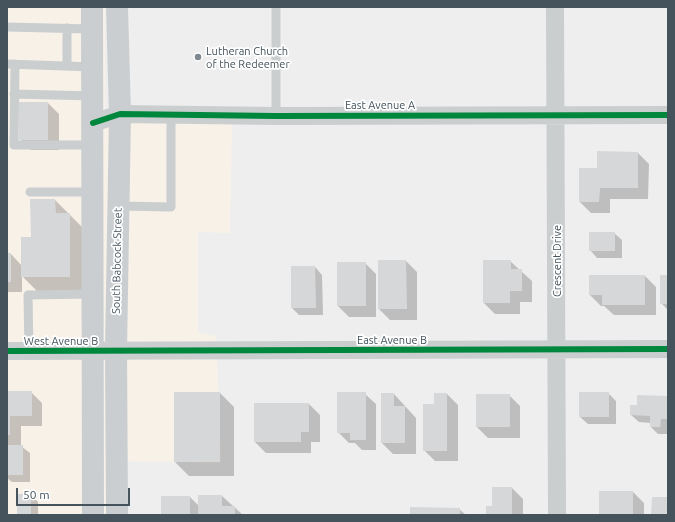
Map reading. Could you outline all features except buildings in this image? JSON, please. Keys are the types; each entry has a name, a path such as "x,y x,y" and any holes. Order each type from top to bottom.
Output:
{"main road":[{"path":"92,7 93,515"},
{"name":"South Babcock Street","path":"117,7 120,114 116,351 117,515"}],"street":[{"name":"Crescent Drive","path":"555,7 557,515"},
{"name":"East Avenue A","path":"93,123 120,114 276,116 668,115"},
{"name":"East Avenue B","path":"116,351 668,349"},
{"name":"West Avenue B","path":"7,351 116,351"}],"lane":[{"path":"276,7 276,116"},
{"path":"7,27 92,29"},
{"path":"67,28 67,66"},
{"path":"93,67 11,64 14,94 14,145 93,144"},
{"path":"14,94 93,96"},
{"path":"118,206 171,207 171,114"},
{"path":"30,192 93,192"},
{"path":"29,351 28,294 93,294"}],"shaded area":[{"path":"7,7 105,7 105,116 232,122 230,233 198,232 198,333 216,336 221,463 125,461 124,515 7,515"}],"cycle path":[{"path":"93,123 120,114 276,116 668,115"},
{"path":"7,351 668,349"}],"place":[{"name":"Lutheran Church of the Redeemer","path":"198,57"}]}
